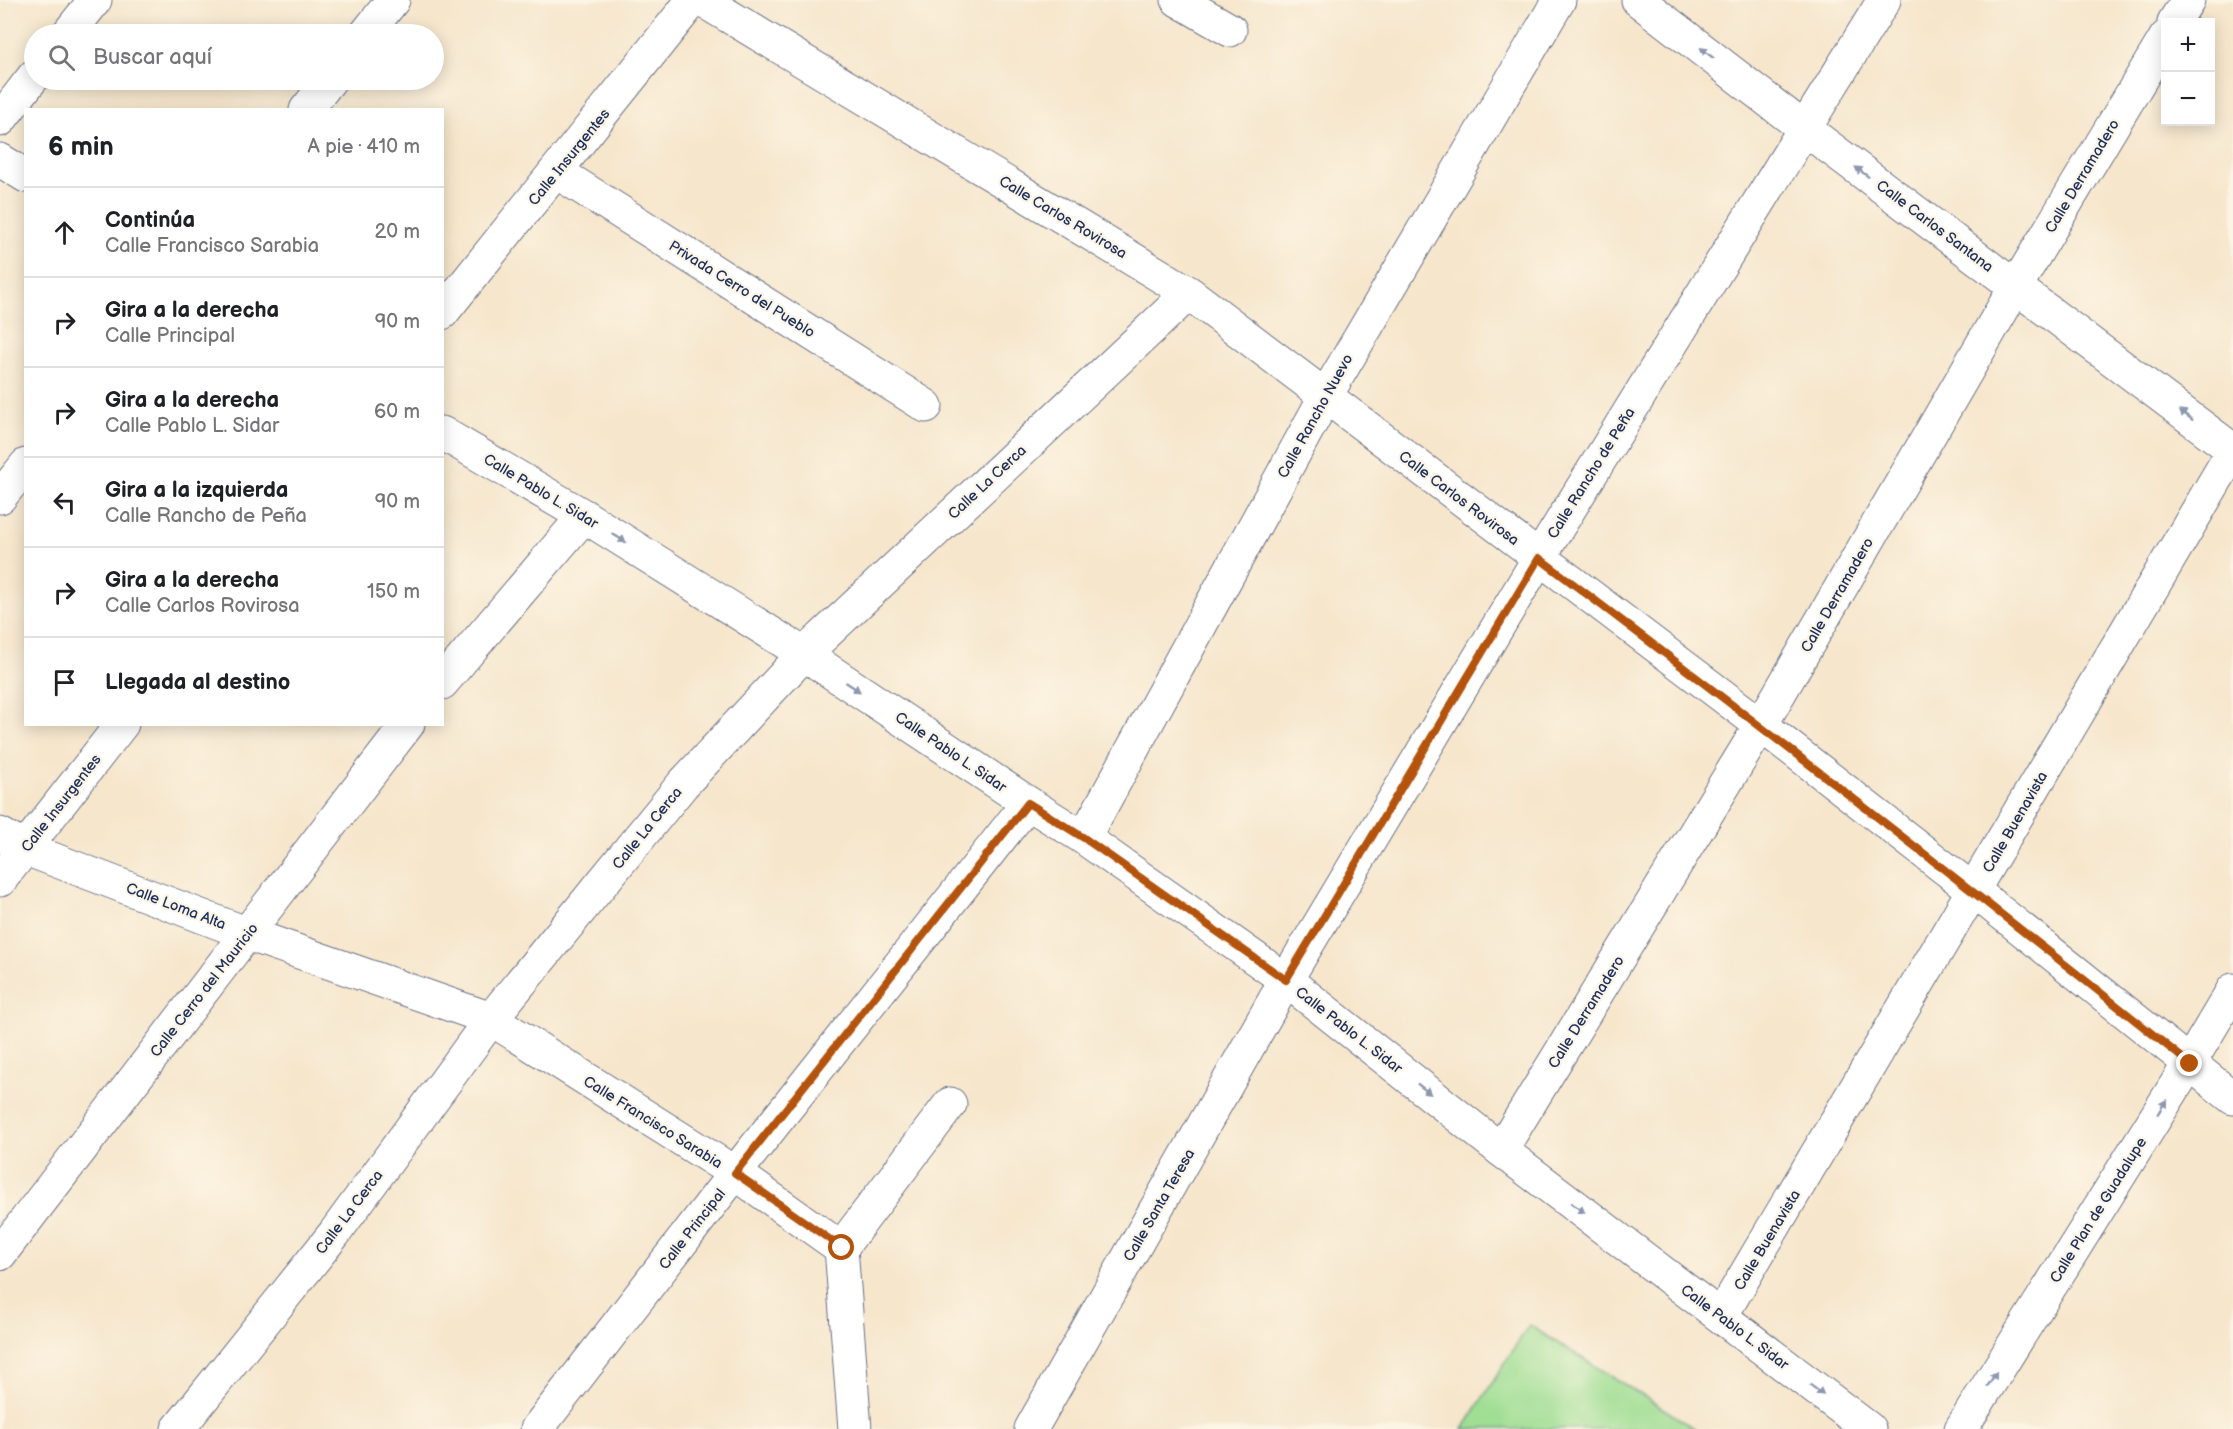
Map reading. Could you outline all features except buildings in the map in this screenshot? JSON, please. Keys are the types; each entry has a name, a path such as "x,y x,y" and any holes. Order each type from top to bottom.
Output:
{"street":[{"path":"76,24 95,0"},
{"path":"374,24 393,0"},
{"name":"Calle Insurgentes","path":"444,311 693,0"},
{"name":"Calle Carlos Rovirosa","path":"702,0 1189,293 1761,725 1974,891 2233,1098"},
{"path":"1179,0 1230,30"},
{"name":"Calle Rancho Nuevo","path":"1084,838 1325,397 1559,0"},
{"name":"Calle Carlos Santana","path":"1638,0 1805,129 2016,285 2233,451"},
{"name":"Calle Rancho de Peña","path":"1286,980 1539,558 1884,0"},
{"path":"2177,18 2188,0"},
{"name":"Calle Derramadero","path":"1501,1150 1761,725 2016,285 2161,45"},
{"path":"0,120 24,89"},
{"path":"308,108 322,90"},
{"path":"0,160 24,175"},
{"name":"Privada Cerro del Pueblo","path":"557,172 926,406"},
{"name":"Calle La Cerca","path":"178,1429 334,1234 491,1019 682,784 804,654 1189,293"},
{"name":"Calle Pablo L. Sidar","path":"444,434 584,516 804,654 1084,838 1286,980 1501,1150 1869,1429"},
{"name":"Calle Buenavista","path":"1721,1316 2233,451"},
{"path":"0,497 24,467"},
{"path":"444,681 584,516"},
{"name":"Calle Insurgentes","path":"0,880 13,841 120,726"},
{"name":"Calle Cerro del Mauricio","path":"0,1254 406,726"},
{"name":"Calle Principal","path":"537,1429 735,1173 1028,803"},
{"name":"Calle Loma Alta","path":"13,841 248,934 491,1019"},
{"name":"Calle Santa Teresa","path":"1031,1429 1286,980"},
{"name":"Calle Plan de Guadalupe","path":"1961,1429 2190,1064 2233,990"},
{"name":"Calle Francisco Sarabia","path":"491,1019 735,1173 842,1248"},
{"path":"855,1429 842,1248 950,1104"}],"green space":[{"path":"1529,1325 1696,1429 1463,1429"}],"route":[{"path":"842,1248 735,1173 1028,803 1084,838 1286,980 1539,558 1761,725 1974,891 2190,1064"}]}
